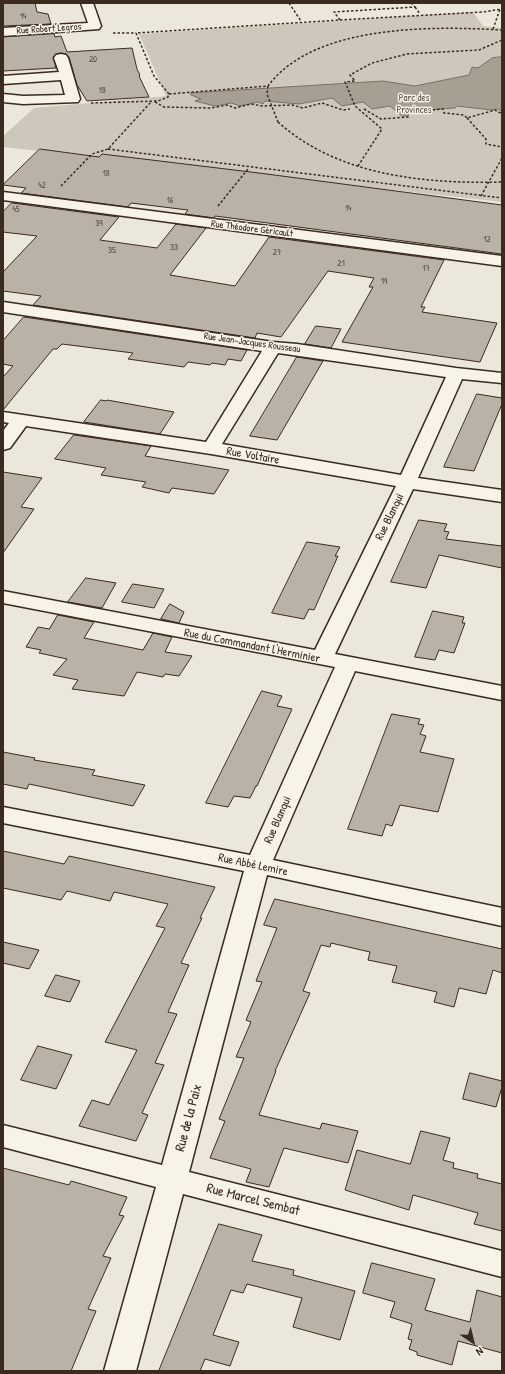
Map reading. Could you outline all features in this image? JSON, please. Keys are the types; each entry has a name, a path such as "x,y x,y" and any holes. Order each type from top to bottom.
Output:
{"street":[{"name":"Rue Robert Legros","path":"3,32 96,26 87,3"},
{"path":"3,98 23,100 73,98 61,58"},
{"path":"3,80 66,76"},
{"name":"Rue Théodore Géricault","path":"3,196 502,261"},
{"name":"Rue Jean-Jacques Rousseau","path":"3,307 273,347 297,349 456,374 502,378"},
{"path":"211,448 273,347"},
{"name":"Rue Blanqui","path":"322,659 407,482 456,374"},
{"name":"Rue Voltaire","path":"3,417 211,448 407,482 502,496"},
{"path":"3,444 21,420"},
{"name":"Rue du Commandant l'Herminier","path":"3,597 502,693"},
{"name":"Rue Blanqui","path":"258,865 347,664"},
{"name":"Rue Abbé Lemire","path":"3,815 258,865 502,917"},
{"name":"Rue de la Paix","path":"120,1371 258,865"},
{"name":"Rue Marcel Sembat","path":"3,1136 502,1264"}],"path":[{"path":"289,3 301,21"},
{"path":"411,3 420,14"},
{"path":"340,20 334,12 415,7"},
{"path":"110,33 136,33 420,14 483,12 501,9"},
{"path":"493,29 501,9"},
{"path":"502,30 426,29 389,32 324,47 298,58 280,70 268,86 267,94 278,122 296,137 316,150 358,166 390,173 425,178 502,182"},
{"path":"136,33 154,76 169,94"},
{"path":"358,166 382,129 355,106 344,82 355,81 350,74 372,63 407,54 479,50 502,40"},
{"path":"87,103 158,101 168,97 169,94 268,86"},
{"path":"134,101 156,102 164,107 211,108 227,105 235,108 252,104 262,106 292,105 303,108 322,103 343,110 350,110"},
{"path":"108,149 151,102"},
{"path":"364,109 381,119 408,117 408,112 442,110 444,113 464,115 486,138 486,144 502,147"},
{"path":"467,118 495,110 502,114"},
{"path":"58,189 92,154 108,149 502,198"},
{"path":"481,196 502,158"},
{"path":"216,208 248,169"}],"green space":[{"name":"Parc des Provinces","path":"473,12 483,26 502,28 502,202 3,147 3,136 34,108 166,96 139,34"}],"shaded area":[{"path":"502,57 502,111 498,109 491,110 457,106 455,108 408,111 408,116 402,116 390,106 372,109 363,102 342,106 332,98 299,104 265,101 263,104 258,102 240,106 231,103 215,106 195,101 201,99 191,95 190,93 383,81 415,86 469,75 472,67 478,68 492,58"}],"building":[{"path":"3,3 35,3 37,12 48,14 51,24 3,26"},
{"path":"54,34 55,37 61,36 67,52 132,48 140,75 139,76 149,97 87,101 77,85 69,57 66,54 61,53 56,54 53,57 56,68 3,71 3,37"},
{"path":"40,149 99,157 102,154 259,173 502,205 502,254 215,216 214,218 185,214 188,210 131,203 128,207 21,193 26,188 3,185"},
{"path":"12,203 119,217 100,240 157,248 176,224 206,228 170,275 235,286 269,237 444,260 421,307 425,307 422,312 497,323 480,362 342,342 373,287 369,287 374,278 328,271 281,337 257,333 255,338 33,305 41,296 3,291 3,272 37,236 3,232 3,212"},
{"path":"24,317 247,350 241,361 228,359 225,365 212,363 210,365 188,362 184,367 128,359 133,353 62,344 57,349 53,349 3,410 3,377 13,366 3,364 3,341"},
{"path":"316,326 341,329 331,348 305,344"},
{"path":"297,357 323,361 277,440 250,436"},
{"path":"477,394 502,398 502,404 474,471 444,467"},
{"path":"101,400 174,412 160,434 84,422"},
{"path":"74,435 151,446 145,456 229,470 214,494 172,488 169,493 142,487 146,482 101,475 106,468 55,459"},
{"path":"3,472 42,478 21,507 34,509 3,553"},
{"path":"419,520 447,524 444,531 449,532 446,539 502,546 502,568 439,555 426,588 391,582"},
{"path":"307,542 340,547 335,556 338,556 314,610 309,609 304,619 272,613"},
{"path":"86,578 116,583 102,608 68,602"},
{"path":"133,584 164,589 154,608 122,602"},
{"path":"170,604 184,612 179,623 161,619"},
{"path":"433,611 464,617 462,623 465,623 454,653 439,650 435,660 415,657"},
{"path":"58,615 94,622 84,638 143,650 153,633 172,637 165,652 192,656 179,676 165,674 163,677 137,672 124,696 72,689 78,680 53,675 67,659 39,653 41,650 26,647 38,627 49,629"},
{"path":"262,691 282,696 277,706 292,709 257,786 250,798 234,796 228,807 206,803"},
{"path":"392,714 420,719 418,724 424,725 420,734 426,736 420,752 454,759 438,812 400,805 392,826 386,824 382,836 348,829"},
{"path":"3,752 35,758 34,760 95,770 92,775 145,785 133,806 29,784 27,789 3,784"},
{"path":"3,851 64,864 69,856 215,887 181,963 189,965 168,1012 177,1014 155,1063 164,1065 142,1113 148,1115 136,1141 79,1126 92,1100 109,1105 137,1050 105,1042 165,928 156,926 168,904 114,892 110,901 67,891 61,900 3,888"},
{"path":"275,899 502,949 502,973 493,970 486,994 459,988 454,1007 434,1002 437,992 392,982 397,966 368,960 370,952 331,943 330,947 321,945 303,991 310,993 275,1071 259,1115 320,1129 322,1123 358,1131 348,1163 284,1148 269,1187 246,1182 251,1169 210,1158 225,1121 219,1119 244,1058 236,1057 251,1022 246,1020 262,982 256,981 277,928 264,925"},
{"path":"3,942 39,950 29,969 3,963"},
{"path":"56,975 80,981 70,1002 45,996"},
{"path":"38,1046 72,1055 56,1089 21,1080"},
{"path":"470,1073 502,1081 502,1087 496,1107 463,1099"},
{"path":"421,1131 450,1138 443,1160 454,1163 453,1168 478,1174 477,1178 502,1184 502,1231 474,1224 478,1213 413,1195 409,1210 345,1190 357,1150 410,1164"},
{"path":"3,1168 69,1185 71,1181 127,1197 119,1215 124,1216 103,1256 111,1258 88,1309 96,1311 71,1371 3,1371"},
{"path":"219,1224 262,1235 252,1261 294,1270 293,1275 355,1291 340,1340 293,1327 302,1298 247,1284 243,1293 231,1290 213,1335 239,1342 230,1366 205,1359 200,1371 159,1371"},
{"path":"372,1263 435,1279 425,1310 470,1322 477,1290 502,1297 502,1353 458,1341 452,1365 417,1355 417,1352 409,1349 412,1340 408,1339 412,1324 390,1317 395,1302 363,1293"}]}
